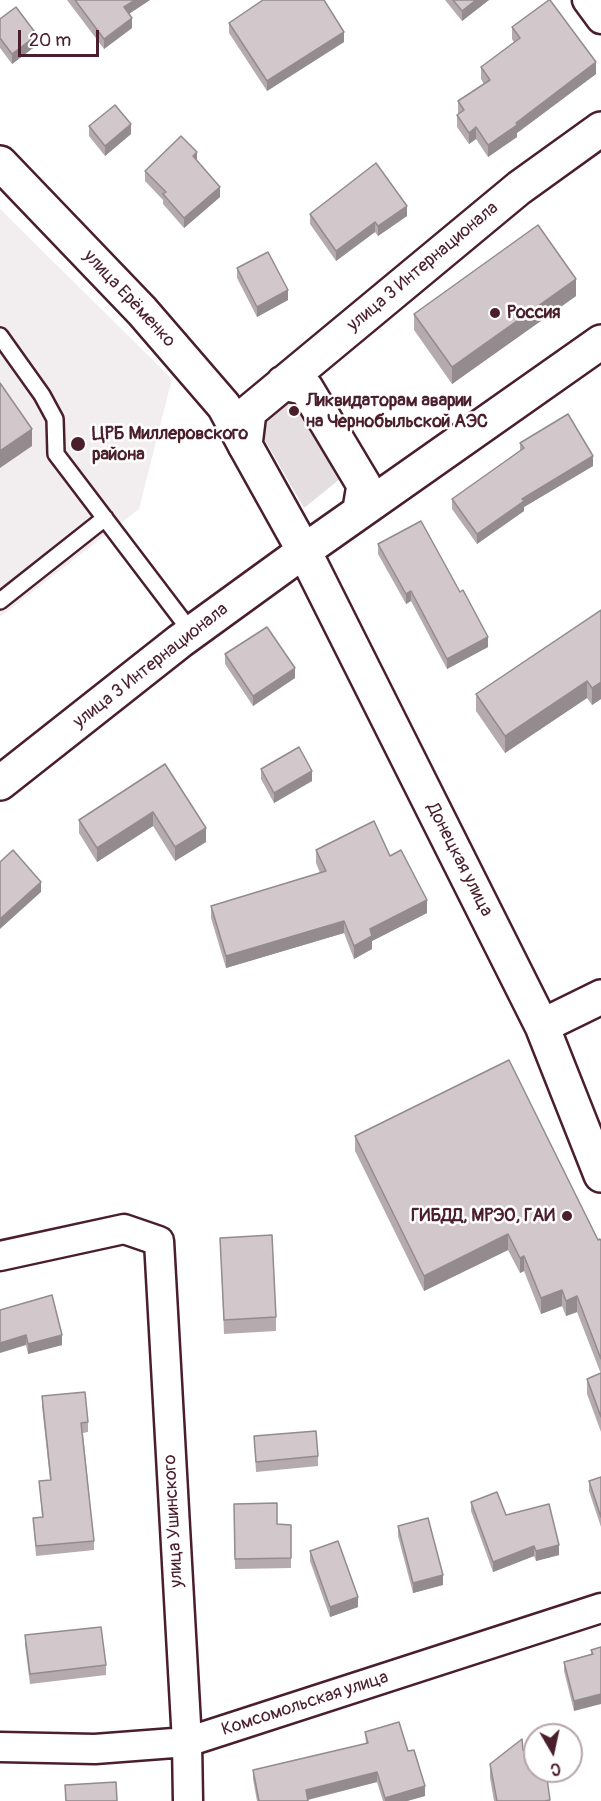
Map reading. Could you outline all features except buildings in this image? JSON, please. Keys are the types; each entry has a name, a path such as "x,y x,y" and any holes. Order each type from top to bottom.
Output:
{"main road":[{"name":"улица 3 Интернационала","path":"236,409 283,383 519,188 601,129"},
{"name":"улица Ерёменко","path":"0,163 236,409"},
{"name":"улица 3 Интернационала","path":"0,783 192,633 304,550 601,342"},
{"path":"283,383 306,388 364,484 360,510"},
{"path":"236,409 245,445 304,550"},
{"name":"Донецкая улица","path":"304,550 542,1026 601,1175"},
{"path":"542,1026 601,998"}],"street":[{"path":"587,0 601,19"},
{"name":"улица Ушинского","path":"0,1256 124,1229 159,1241 187,1742 188,1801"},
{"name":"Комсомольская улица","path":"0,1747 95,1749 187,1742 601,1608"}],"lane":[{"path":"0,336 42,395 55,419 56,454 192,633"},
{"path":"0,601 105,518"}],"shaded area":[{"name":"ЦРБ Миллеровского района","path":"0,209 172,379 139,509 0,617"},
{"path":"293,395 340,479 304,508 255,423"}],"place":[{"name":"Россия","path":"495,313"},
{"name":"Ликвидаторам аварии на Чернобыльской АЭС","path":"294,411"},
{"name":"ЦРБ Миллеровского района","path":"78,444"},
{"name":"ГИБДД, МРЭО, ГАИ","path":"567,1216"}]}
